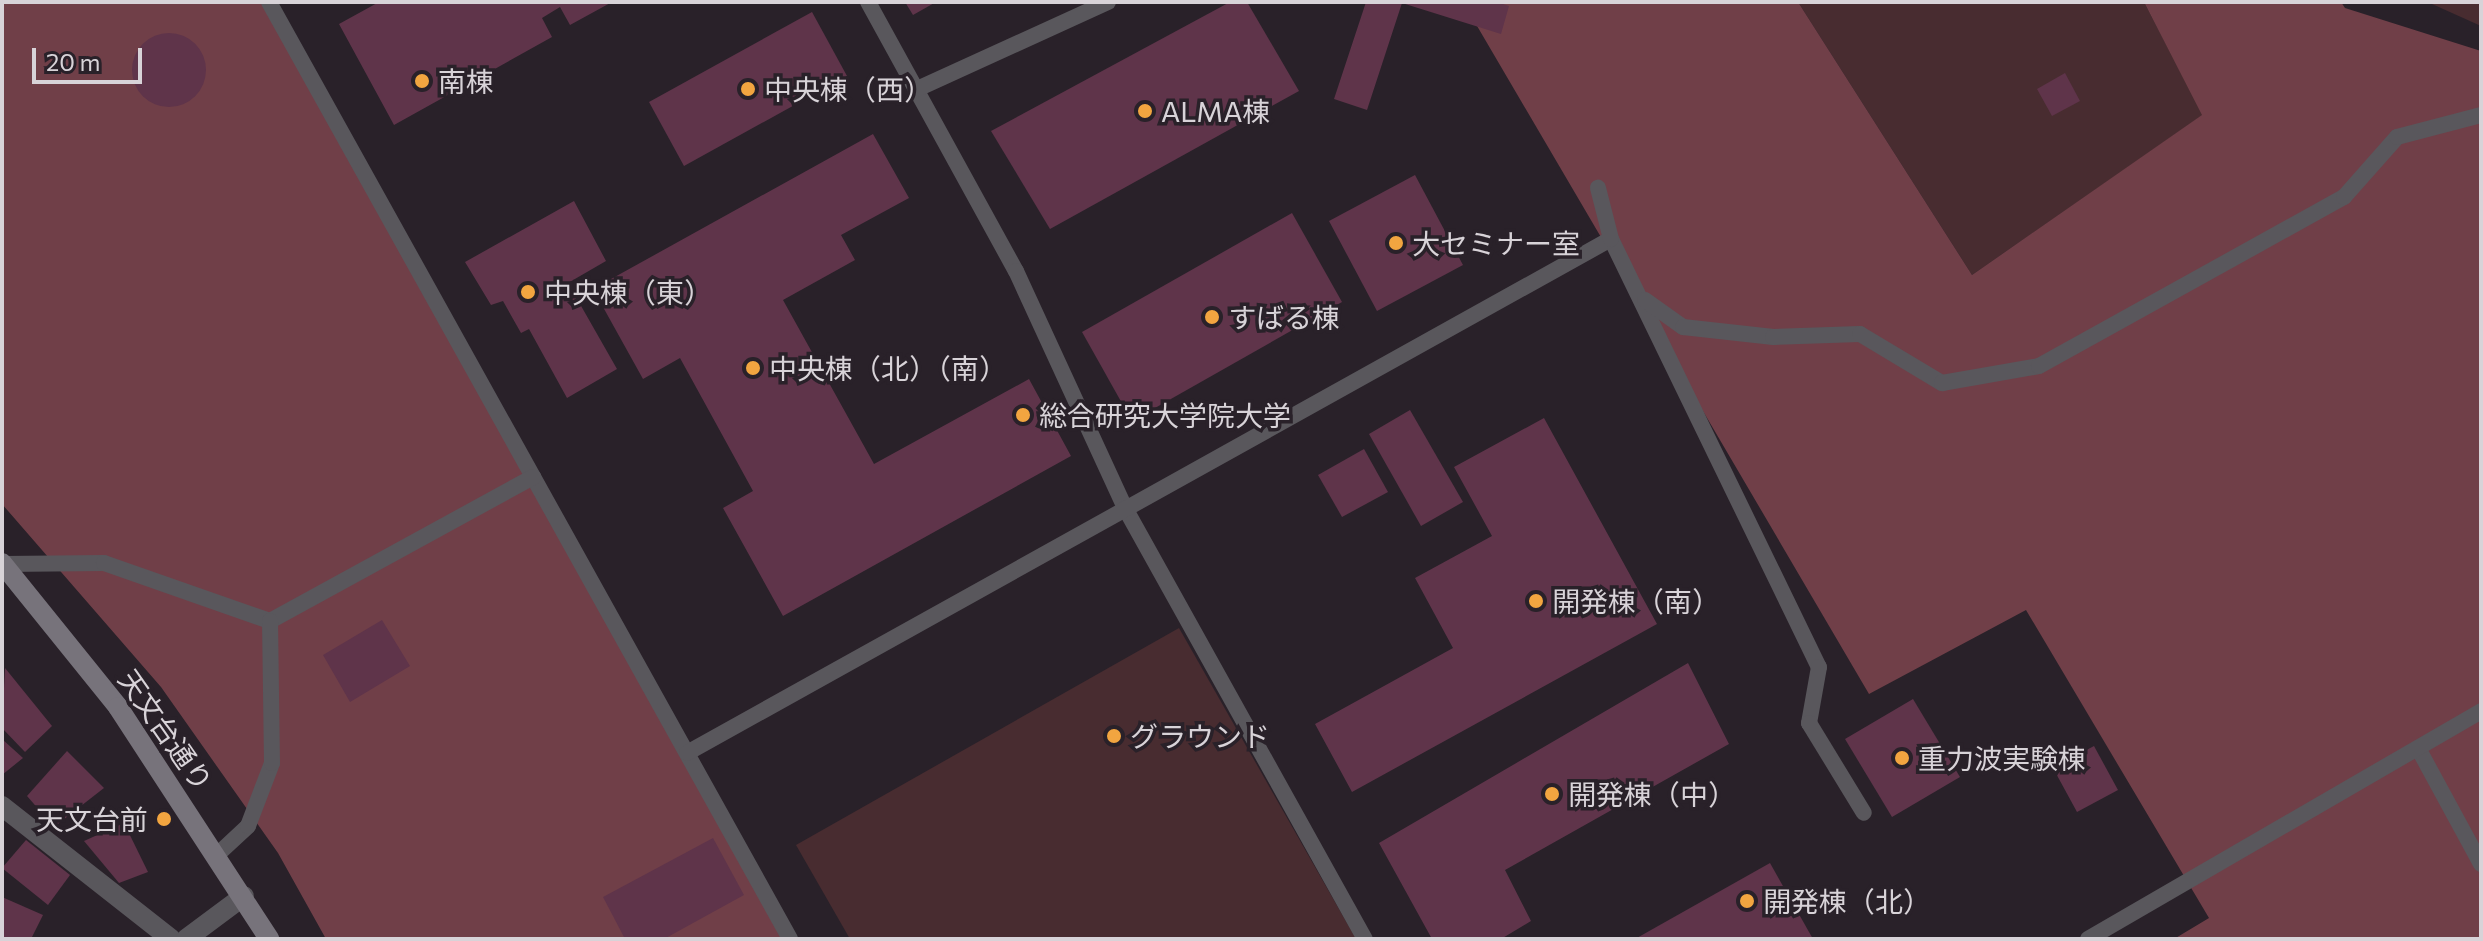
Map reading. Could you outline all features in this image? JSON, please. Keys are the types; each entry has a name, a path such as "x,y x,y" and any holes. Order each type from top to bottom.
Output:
{"main road":[{"name":"天文台通り","path":"2,564 118,707 218,854 269,939"}],"street":[{"path":"2,806 171,939"},
{"path":"186,939 244,896"}],"lane":[{"path":"868,2 1016,271 1125,508 1365,939"},
{"path":"915,90 1108,2"},
{"path":"275,4 790,939"},
{"path":"1645,300 1683,327 1773,337 1860,334 1942,383 2039,366 2344,197 2397,137 2481,115"},
{"path":"1598,188 1611,239 1645,300 1819,667 1809,723 1864,813"},
{"path":"687,753 1611,239"},
{"path":"2,564 104,563 270,621 533,477"},
{"path":"218,854 248,826 272,763 270,621"},
{"path":"2088,939 2481,711"},
{"path":"2418,748 2481,864"}],"shaded area":[{"path":"2,2 268,2 792,939 326,939 278,853 161,687 2,504"},
{"path":"1463,2 1798,2 1972,275 2202,115 2144,2 2341,2 2345,8 2481,51 2481,939 2174,939 2209,918 2026,610 1869,694"},
{"path":"1798,2 2144,2 2203,115 1972,275"},
{"path":"2481,2 2481,26 2432,4"},
{"name":"グラウンド","path":"1179,628 1356,939 850,939 796,845"}],"building":[{"name":"南棟","path":"379,2 612,2 570,25 560,7 542,18 552,37 394,125 339,24"},
{"path":"905,2 936,2 913,15"},
{"name":"ALMA棟","path":"1230,2 1247,2 1299,91 1050,229 991,131"},
{"path":"1366,2 1497,2 1509,6 1501,34 1402,3 1367,110 1334,99"},
{"name":"中央棟（西）","path":"812,12 847,76 684,166 649,102"},
{"path":"169,33 183,36 195,44 203,56 206,70 203,84 195,96 183,104 169,107 155,104 143,96 135,84 132,70 135,56 143,44 155,36"},
{"path":"2065,73 2080,101 2052,116 2037,89"},
{"name":"中央棟（北）（南）","path":"873,134 909,198 841,235 855,260 783,300 874,464 1029,379 1071,456 783,616 723,508 753,491 680,358 643,379 593,289"},
{"name":"大セミナー室","path":"1415,175 1463,265 1377,311 1329,221"},
{"name":"中央棟（東）","path":"574,201 606,261 568,283 617,369 567,398 529,329 521,333 503,301 491,305 465,262"},
{"name":"すばる棟","path":"1292,213 1342,302 1132,421 1082,332"},
{"path":"1410,410 1463,502 1421,526 1369,434"},
{"name":"開発棟（南）","path":"1544,418 1657,624 1352,792 1315,724 1453,648 1415,578 1492,536 1454,467"},
{"path":"1364,449 1388,492 1342,517 1318,475"},
{"path":"382,620 410,666 350,702 323,655"},
{"name":"開発棟（中）","path":"1688,663 1729,744 1505,870 1531,921 1501,939 1432,939 1379,843"},
{"path":"5,668 52,726 25,752 2,728"},
{"name":"重力波実験棟","path":"1913,699 1960,777 1892,817 1845,739"},
{"path":"2,739 23,758 2,775"},
{"path":"2094,746 2118,790 2077,812 2053,768"},
{"path":"67,751 104,788 54,827 27,796"},
{"path":"124,823 148,872 119,883 84,841"},
{"path":"713,838 744,895 664,939 625,939 603,897"},
{"path":"26,840 70,875 48,905 2,868"},
{"name":"開発棟（北）","path":"1770,863 1813,939 1635,939"},
{"path":"2,897 43,915 31,939 2,939"}],"place":[{"name":"南棟","path":"422,81"},
{"name":"中央棟（西）","path":"748,89"},
{"name":"ALMA棟","path":"1145,111"},
{"name":"大セミナー室","path":"1396,243"},
{"name":"中央棟（東）","path":"528,292"},
{"name":"すばる棟","path":"1212,317"},
{"name":"中央棟（北）（南）","path":"753,368"},
{"name":"総合研究大学院大学","path":"1023,415"},
{"name":"開発棟（南）","path":"1536,601"},
{"name":"グラウンド","path":"1114,736"},
{"name":"重力波実験棟","path":"1902,758"},
{"name":"開発棟（中）","path":"1552,794"},
{"name":"天文台前","path":"164,819"},
{"name":"開発棟（北）","path":"1747,901"}]}
